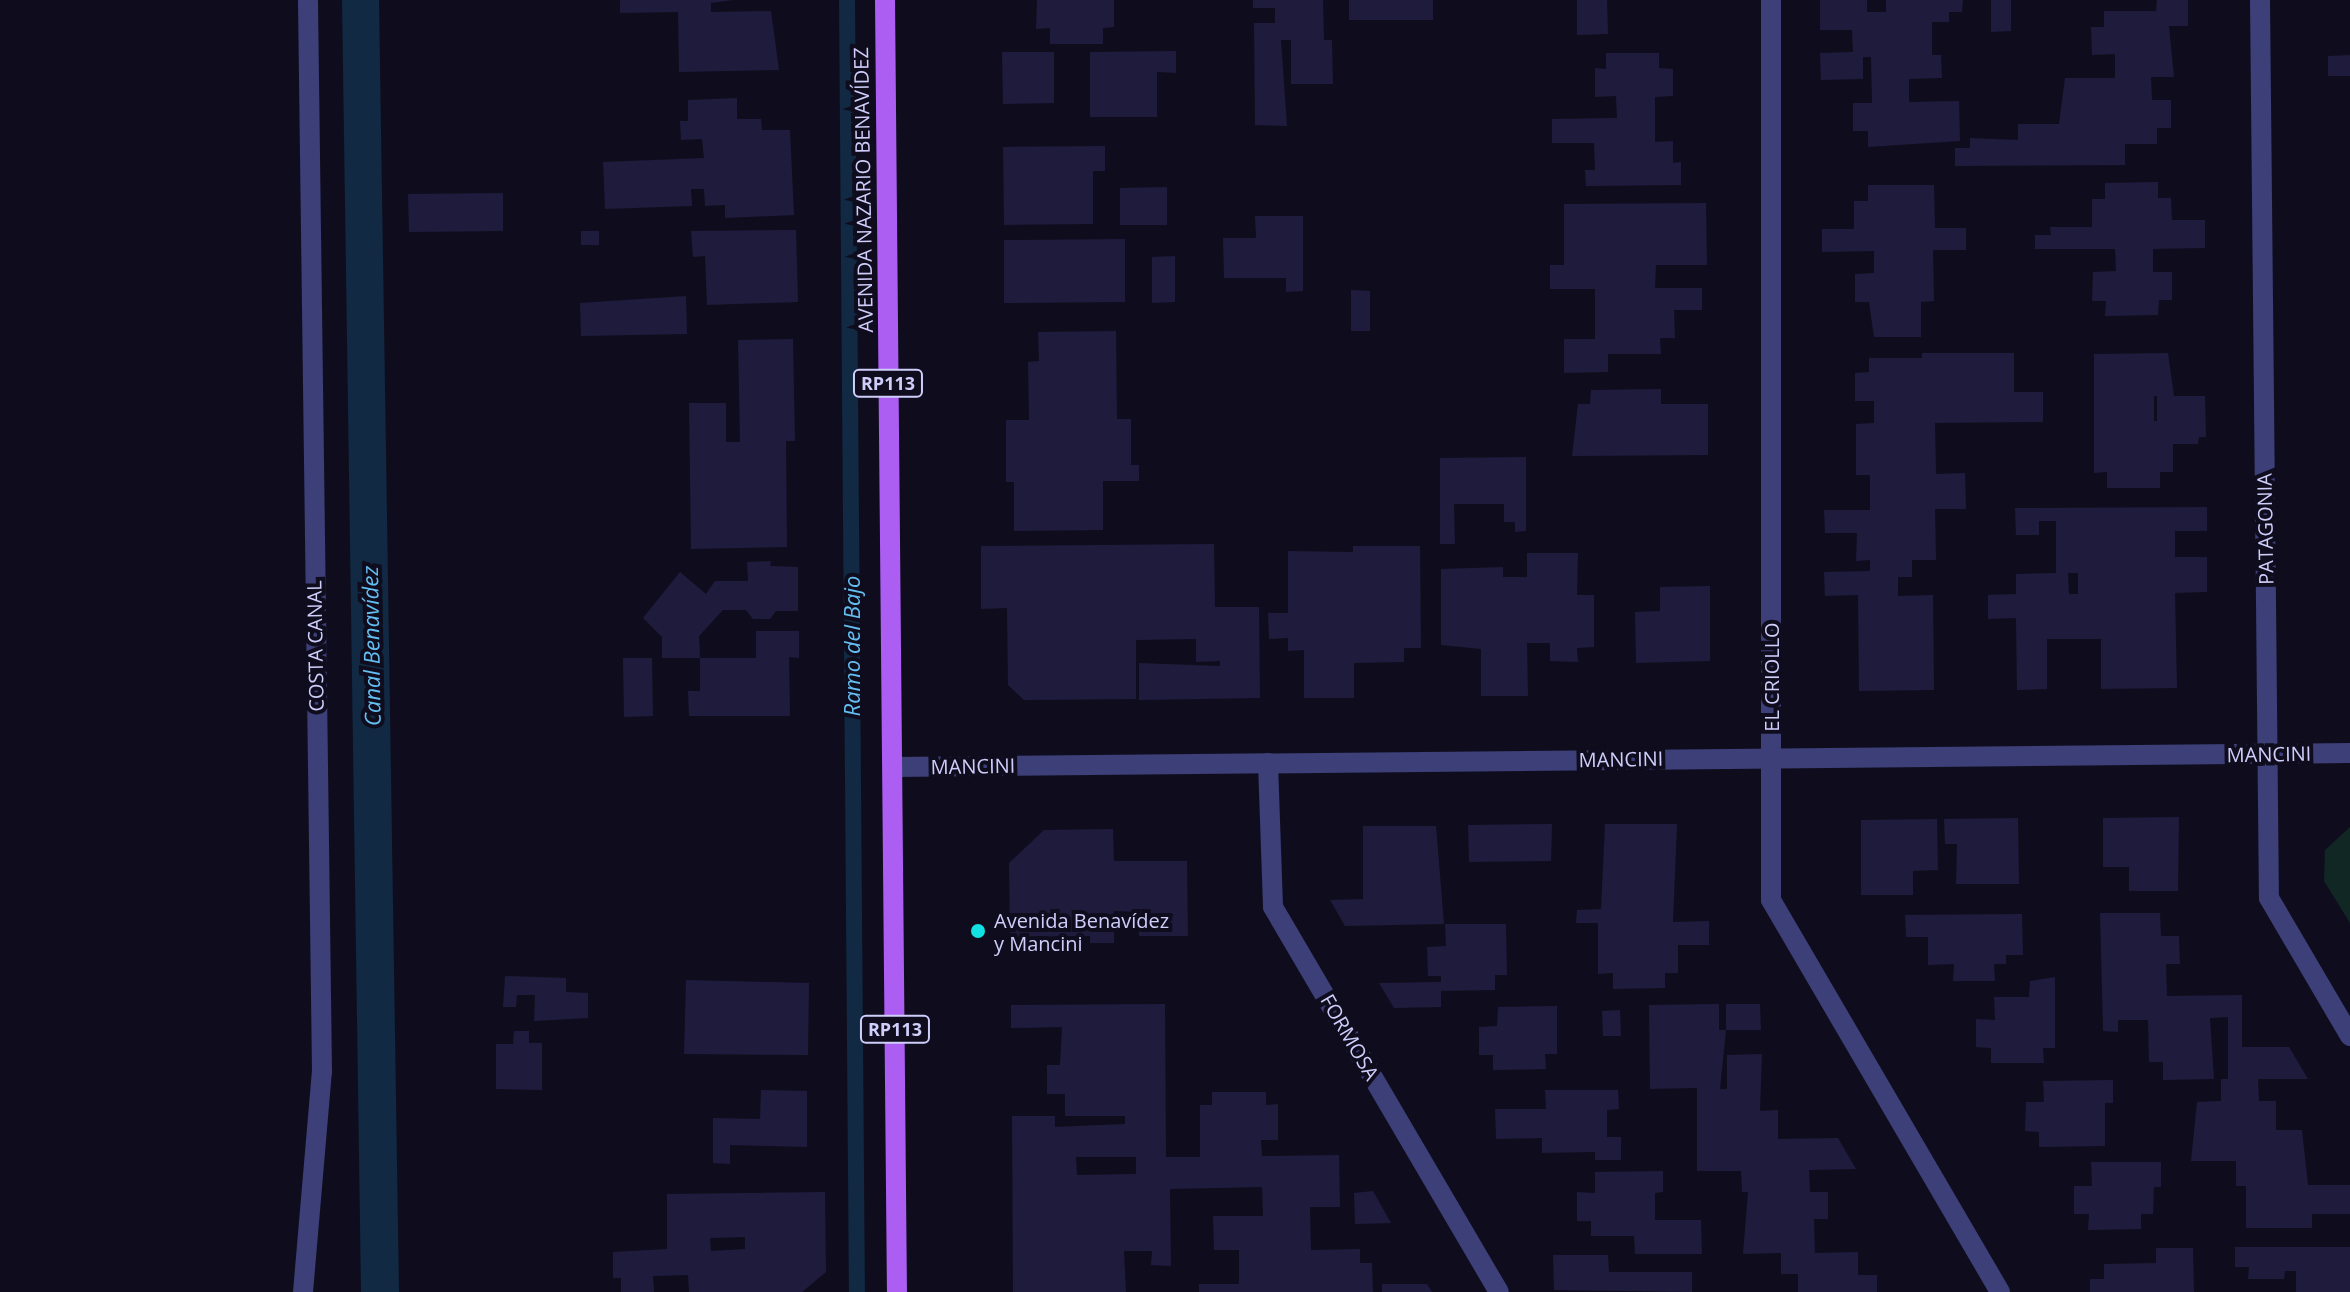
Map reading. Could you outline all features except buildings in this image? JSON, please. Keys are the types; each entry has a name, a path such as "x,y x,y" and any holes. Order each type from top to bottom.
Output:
{"main road":[{"name":"AVENIDA NAZARIO BENAVÍDEZ","path":"885,0 897,1292"}],"street":[{"name":"COSTA CANAL","path":"303,1292 322,1072 308,0"},
{"name":"EL CRIOLLO","path":"1771,0 1771,900 2000,1292"},
{"name":"PATAGONIA","path":"2260,0 2269,898 2350,1036"},
{"name":"MANCINI","path":"893,767 2350,753"},
{"name":"FORMOSA","path":"1268,763 1273,907 1499,1292"}],"green space":[{"path":"2350,827 2350,923 2324,881 2325,850"}],"water":[{"name":"Canal Benavídez","path":"342,0 379,0 399,1292 361,1292"}],"waterway":[{"name":"Ramo del Bajo","path":"847,0 857,1292"}],"place":[{"name":"Avenida Benavídez y Mancini","path":"978,931"}]}
